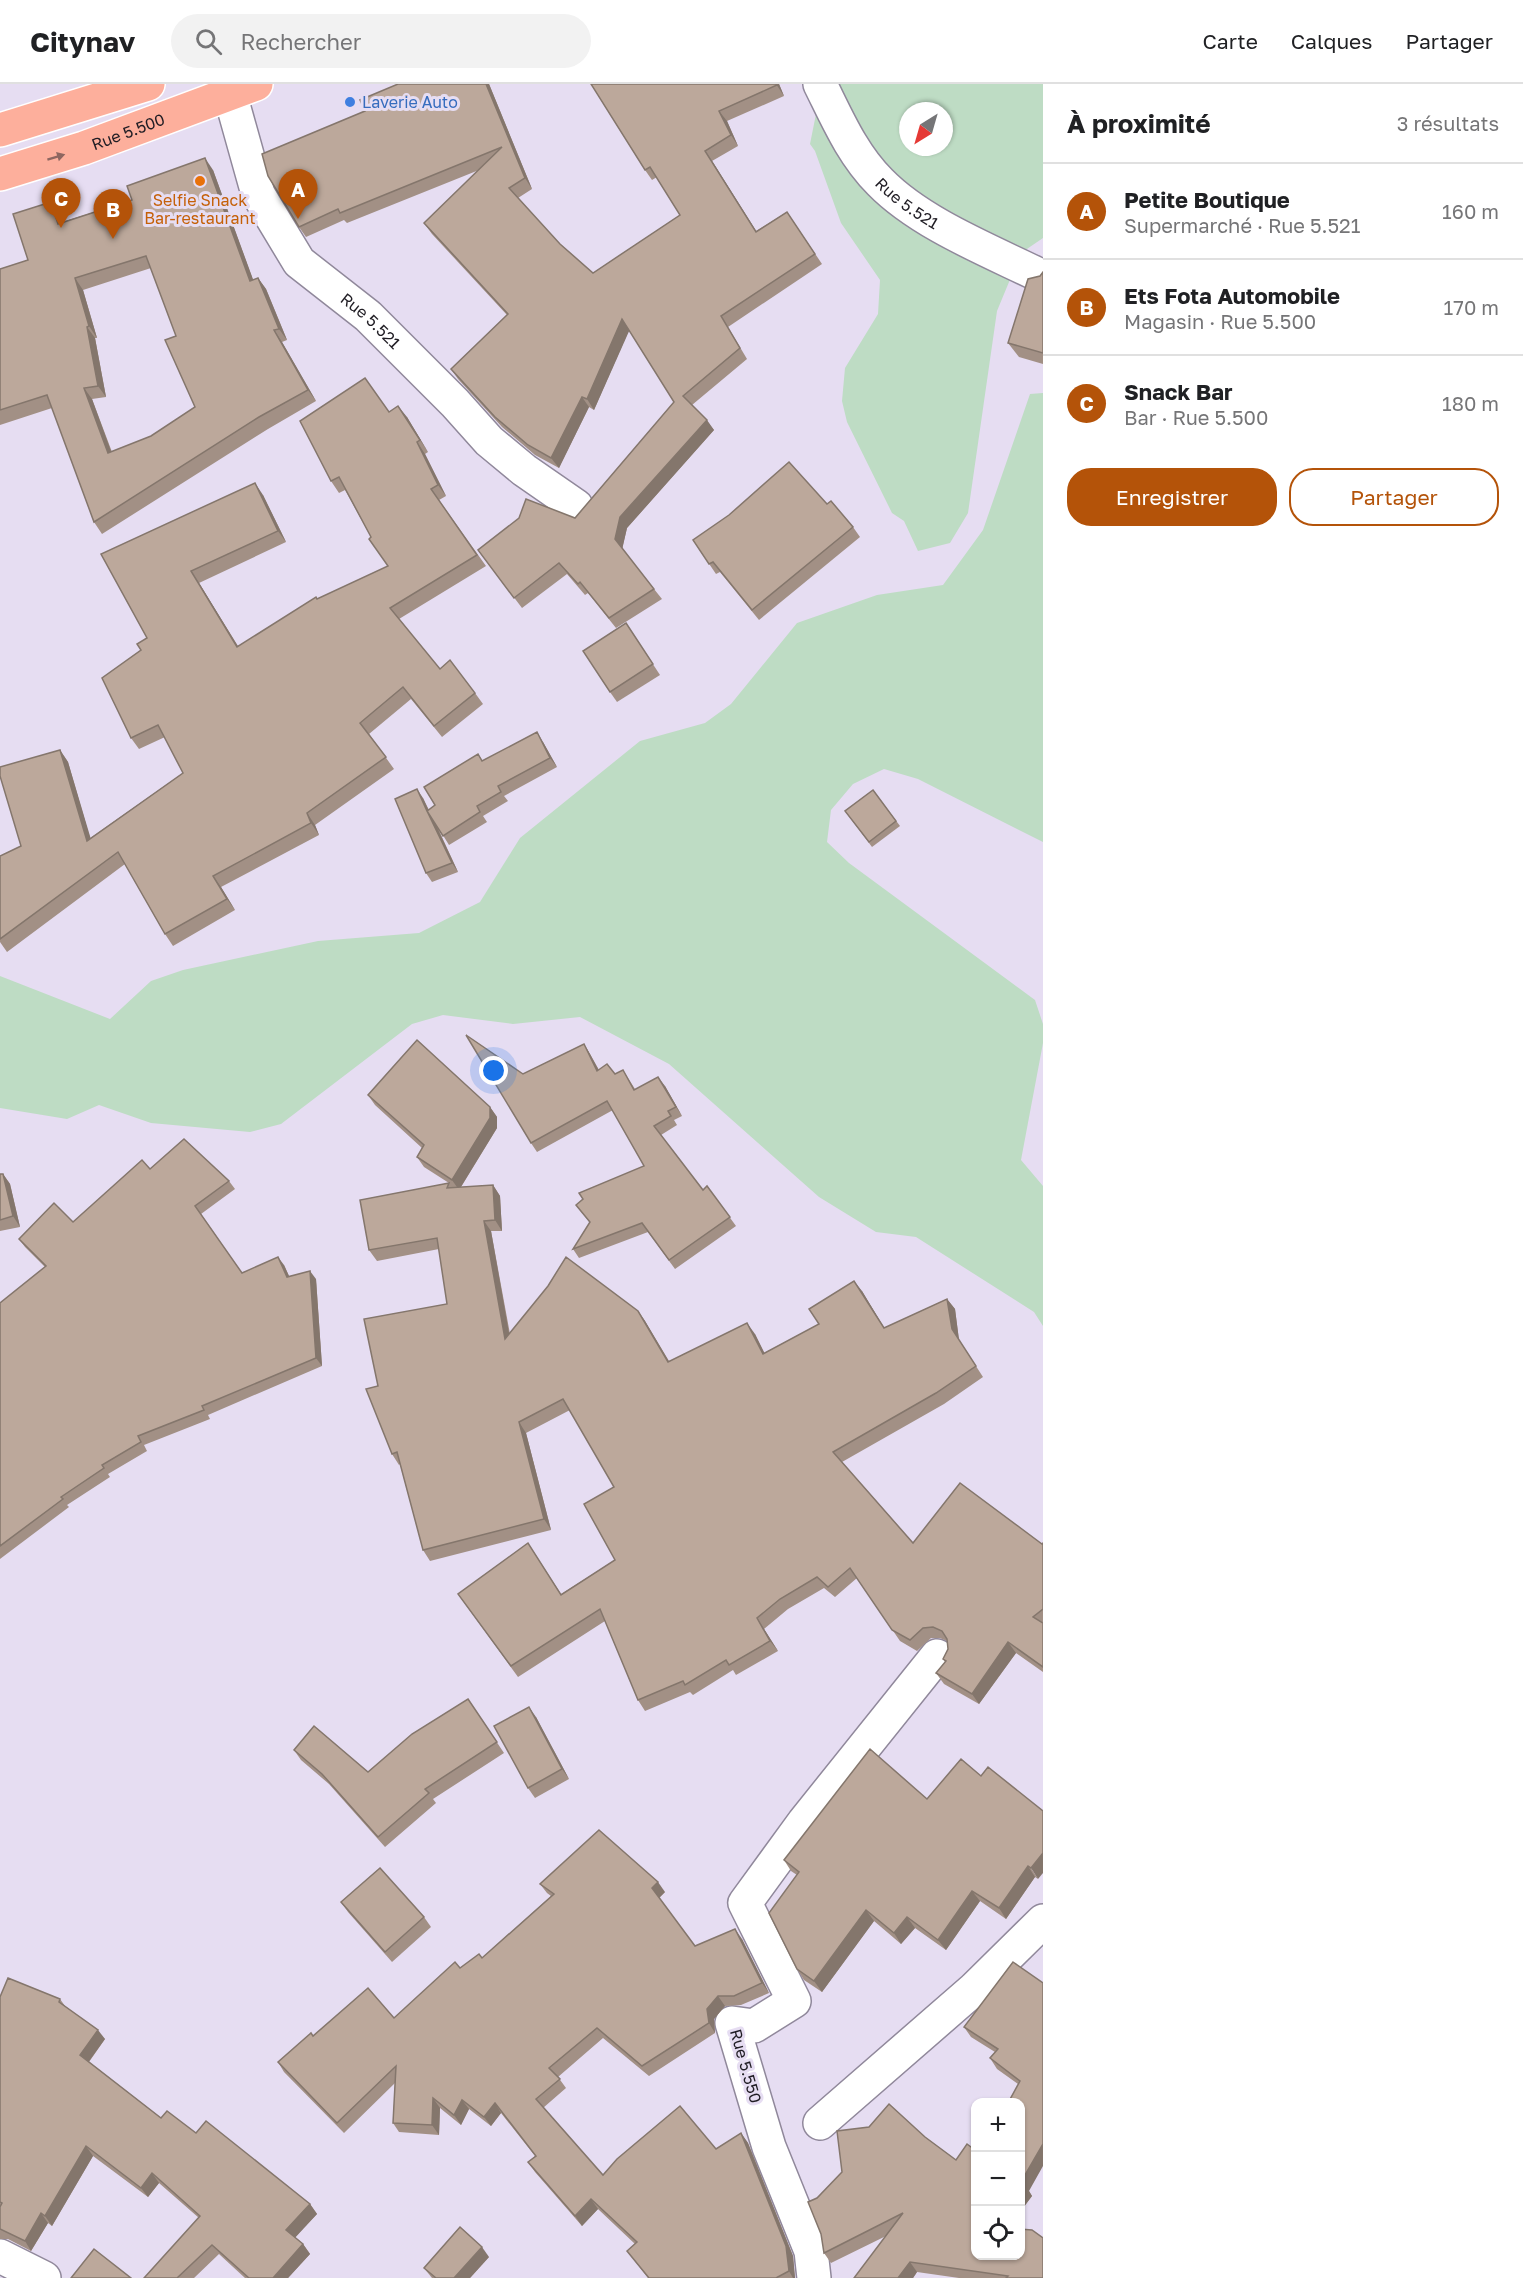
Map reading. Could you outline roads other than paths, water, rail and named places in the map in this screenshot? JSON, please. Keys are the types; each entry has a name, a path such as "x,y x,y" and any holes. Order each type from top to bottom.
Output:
{"main road":[{"path":"0,130 148,84"},
{"name":"Rue 5.500","path":"0,174 84,148 243,89"}],"street":[{"name":"Rue 5.521","path":"820,84 851,145 880,182 913,208 975,243 1039,274"},
{"name":"Rue 5.521","path":"243,89 258,194 299,262 368,316 455,403 489,441 524,470 576,506"},
{"name":"Rue 5.550","path":"814,2278 811,2251 769,2147 732,2023 754,2026 794,2001 745,1903 804,1822 937,1656"},
{"path":"820,2123 974,1989 1043,1921"},
{"path":"0,2256 44,2278"}],"place":[{"name":"Laverie Auto","path":"350,102"},
{"name":"Selfie Snack Bar-restaurant","path":"200,181"},
{"name":"Petite Boutique","path":"298,219"},
{"name":"Snack Bar","path":"61,228"},
{"name":"Ets Fota Automobile","path":"113,239"}]}
